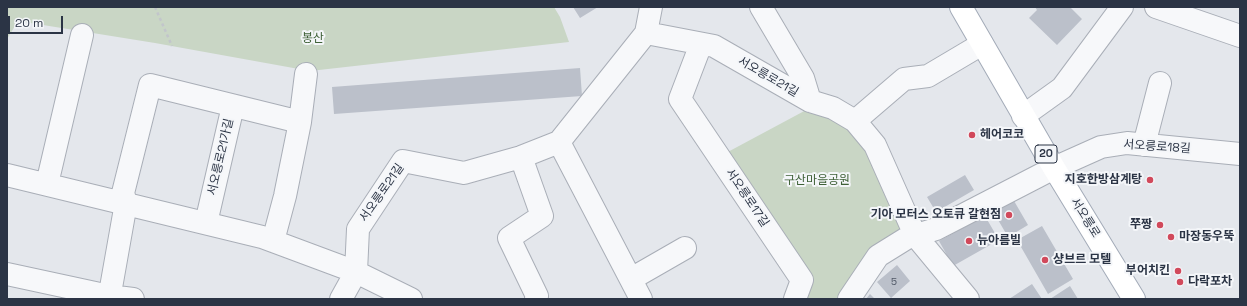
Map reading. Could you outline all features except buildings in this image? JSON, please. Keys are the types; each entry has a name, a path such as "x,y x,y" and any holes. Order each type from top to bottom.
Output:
{"main road":[{"name":"서오릉로","path":"961,7 1023,116 1134,299"}],"street":[{"name":"서오릉로21길","path":"341,299 356,272 358,229 403,161 464,173 521,158 559,142 646,32 651,7"},
{"name":"서오릉로21길","path":"761,7 802,78 810,101"},
{"path":"1023,116 1062,88 1122,7"},
{"path":"1156,7 1240,36"},
{"name":"서오릉로21길","path":"646,32 714,46 810,101"},
{"path":"47,184 82,34"},
{"name":"서오릉로17길","path":"701,44 680,99 802,280 795,299"},
{"path":"855,121 904,79 928,76 982,44"},
{"path":"273,241 285,196 300,122 306,74"},
{"path":"1144,145 1160,83"},
{"name":"서오릉로21가길","path":"126,203 123,193 150,85 233,106 206,223"},
{"path":"810,101 832,108 855,121 875,145 914,235 968,299"},
{"path":"233,106 300,122"},
{"path":"559,142 641,299"},
{"name":"서오릉로18길","path":"1054,168 1101,146 1127,143 1240,154"},
{"path":"521,158 542,216 509,238 537,296 536,299"},
{"path":"849,299 878,256 914,235 936,229 1054,168"},
{"path":"7,174 273,241 356,272 411,299"},
{"path":"109,298 126,203"},
{"path":"631,279 685,248"},
{"path":"7,274 109,298 133,299"}],"path":[{"path":"155,7 172,46"}],"green space":[{"name":"봉산","path":"7,7 554,7 560,17 569,42 310,71 155,43 18,21 7,39"},
{"name":"구산마을공원","path":"808,109 854,127 909,234 848,299 801,299 724,154"}],"place":[{"name":"헤어코코","path":"972,135"},
{"name":"지호한방삼계탕","path":"1150,180"},
{"name":"기아 모터스 오토큐 갈현점","path":"1009,215"},
{"name":"쭈짱","path":"1160,225"},
{"name":"마장동우뚝","path":"1171,237"},
{"name":"뉴아름빌","path":"969,241"},
{"name":"샹브르 모텔","path":"1045,260"},
{"name":"부어치킨","path":"1178,271"},
{"name":"다락포차","path":"1180,282"}]}
